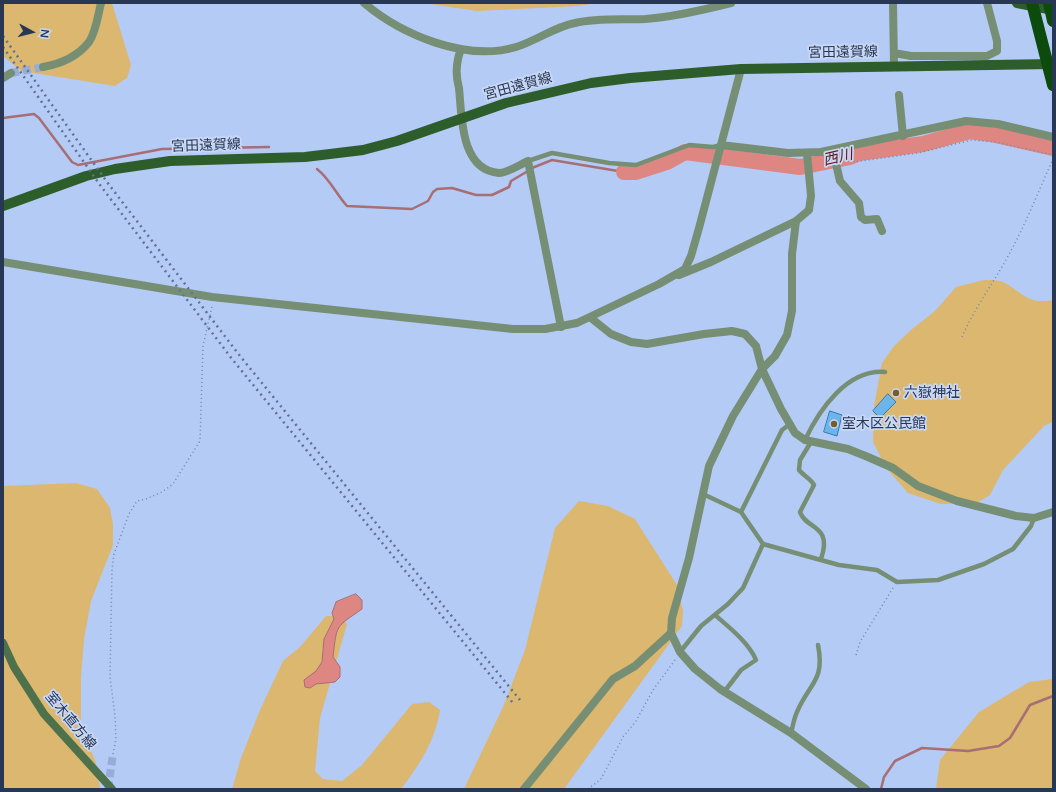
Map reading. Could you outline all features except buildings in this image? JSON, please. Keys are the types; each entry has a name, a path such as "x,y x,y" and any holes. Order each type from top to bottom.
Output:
{"highway":[{"path":"1032,3 1053,85"},
{"path":"1048,3 1053,21"}],"main road":[{"path":"1017,3 1053,10"},
{"name":"宮田遠賀線","path":"3,206 86,176 115,169 170,161 330,155 363,150 397,142 506,103 591,83 630,78 741,69 1053,64"},
{"name":"室木直方線","path":"3,643 14,666 44,714 112,789"}],"street":[{"path":"43,67 56,65 75,54 89,41 101,3"},
{"path":"364,3 406,31 461,49 494,52 516,47 574,23 646,19 731,3"},
{"path":"893,3 894,66"},
{"path":"894,53 911,56 987,56 997,51 997,41 986,3"},
{"path":"461,49 456,62 456,79 459,88 466,147 484,168 500,173 528,161 561,327"},
{"path":"673,277 684,269 692,256 741,69"},
{"path":"3,78 11,73"},
{"path":"899,95 903,136"},
{"path":"721,145 788,153 833,151 966,121 998,124 1053,137"},
{"path":"833,151 840,181 859,203 861,217 865,220 877,218 882,231"},
{"path":"3,262 212,297 513,329 531,330 561,327 591,318 673,277 711,262 796,221 809,210 811,196 807,153"},
{"path":"796,221 792,254 792,311 787,335 775,356 762,369 733,416 709,466 689,558 672,618 671,633 680,652 695,669 724,692 791,733 866,789"},
{"path":"591,318 611,334 631,342 647,344 704,334 732,331 745,334 756,346 762,369 795,433 808,441 848,450 868,457 893,468 918,486 957,501 1016,516 1034,518 1053,512"},
{"path":"524,789 613,679 635,666 671,633"}],"lane":[{"path":"528,161 552,153 609,163 636,165 689,145 713,147 721,145"},
{"path":"821,559 823,537 819,529 801,515 800,512 814,486 812,481 804,476 799,470 800,460 821,410 850,382 865,373 874,371 885,372"},
{"path":"741,512 782,430 790,424"},
{"path":"703,494 741,512 763,544 839,565 877,570 897,582 938,580 984,564 1013,549 1031,526 1034,518"},
{"path":"680,652 701,626 728,604 743,588 763,544"},
{"path":"715,615 754,654 756,660 741,670 724,692"},
{"path":"791,733 797,712 818,675 821,661 818,644"}],"path":[{"path":"854,162 918,153 972,140 996,142 1053,155"},
{"path":"962,337 972,314 1006,260 1022,231 1053,159"},
{"path":"113,754 116,739 110,669 114,554 129,514 137,501 162,492 173,484 200,440 203,346 212,297"},
{"path":"856,656 860,642 883,602 897,582"},
{"path":"588,789 601,779 623,737 636,721 653,690 680,652"}],"shaded area":[{"path":"3,3 112,3 131,65 127,78 115,86 21,71 3,56"},
{"path":"424,3 597,3 578,6 477,11"},
{"path":"984,280 996,280 1003,282 1025,297 1037,301 1053,300 1053,422 1044,426 1003,470 990,495 977,503 941,504 908,493 887,469 873,442 874,406 882,363 894,346 912,329 935,311 956,287"},
{"path":"76,483 97,489 110,508 113,525 113,545 91,601 84,639 81,677 81,726 96,763 100,789 3,789 3,486"},
{"path":"579,501 608,506 635,519 677,585 683,611 682,626 564,789 464,789 503,707 525,650 555,528"},
{"path":"356,594 362,600 362,609 342,624 335,638 333,657 340,667 340,677 335,682 316,684 310,688 305,687 304,680 316,671 322,662 324,639 334,619 332,613 336,602"},
{"path":"326,616 341,616 347,624 320,718 315,771 323,779 342,781 362,765 412,704 429,702 440,710 435,731 426,752 401,789 232,789 241,758 260,710 283,661 300,647"},
{"path":"1053,679 1053,789 936,789 940,760 979,712 1029,682"}],"waterway":[{"path":"3,118 34,114 39,118 72,162 78,165 162,149 269,147"},
{"name":"西川","path":"624,172 636,172 667,162 685,152 800,167 850,157 859,153 923,144 970,131 991,134 1053,148"},
{"path":"532,168 552,160 624,172"},
{"path":"317,169 326,177 347,206 412,209 428,201 433,192 437,189 452,188 476,195 492,195 509,187 511,181 528,171"},
{"path":"881,789 884,777 895,761 922,748 968,751 999,746 1010,738 1030,705 1053,696"}],"tunnel":[{"path":"11,73 43,67"},
{"path":"108,789 113,754"}],"railway":[{"path":"3,36 107,182 240,356 520,700"},
{"path":"3,47 100,185 232,359 513,703"}],"place":[{"name":"六嶽神社","path":"896,393"},
{"name":"室木区公民館","path":"834,424"}]}
